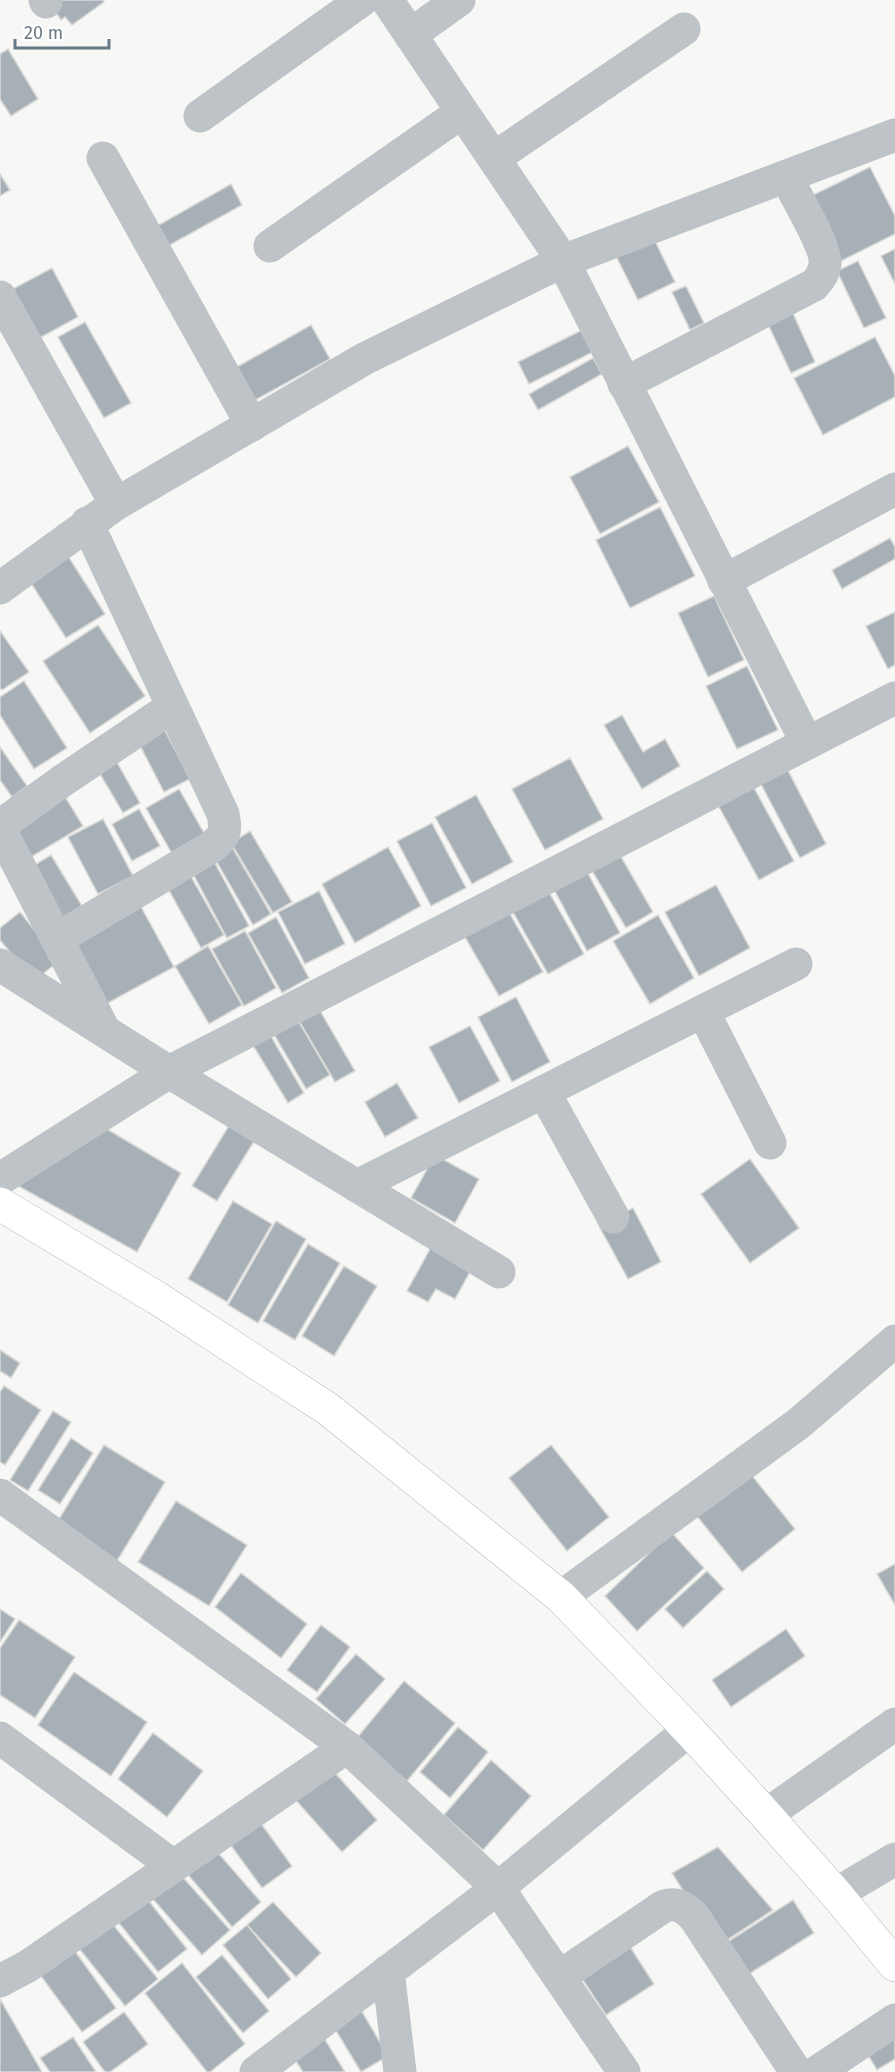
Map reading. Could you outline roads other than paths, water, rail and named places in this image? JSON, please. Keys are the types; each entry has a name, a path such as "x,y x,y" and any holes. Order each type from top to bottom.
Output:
{"main road":[{"path":"5,1215 157,1298 328,1409 561,1597 689,1730 836,1894 895,1965"}],"street":[{"path":"200,116 362,0"},
{"path":"387,0 563,261 807,743"},
{"path":"410,35 459,0"},
{"path":"494,158 684,29"},
{"path":"270,246 462,112"},
{"path":"0,588 116,504 364,359 563,261 895,135"},
{"path":"103,158 252,425"},
{"path":"624,384 814,285 822,277 826,263 822,249 786,177"},
{"path":"0,297 116,504"},
{"path":"724,581 895,489"},
{"path":"57,939 213,846 225,830 223,814 87,523"},
{"path":"0,1179 169,1072 895,698"},
{"path":"105,1032 0,827 62,781 172,707"},
{"path":"357,1186 796,964"},
{"path":"0,965 169,1072 499,1272"},
{"path":"703,1011 770,1143"},
{"path":"544,1092 613,1217"},
{"path":"561,1597 798,1424 895,1341"},
{"path":"0,1495 347,1747 498,1888 624,2072"},
{"path":"766,1815 895,1724"},
{"path":"256,2072 498,1888 689,1730"},
{"path":"0,1738 172,1865"},
{"path":"0,1981 28,1966 347,1747"},
{"path":"836,1894 895,1859"},
{"path":"559,1977 664,1906 672,1904 686,1907 796,2072"},
{"path":"388,1971 400,2072"},
{"path":"817,2072 895,2020"}]}
